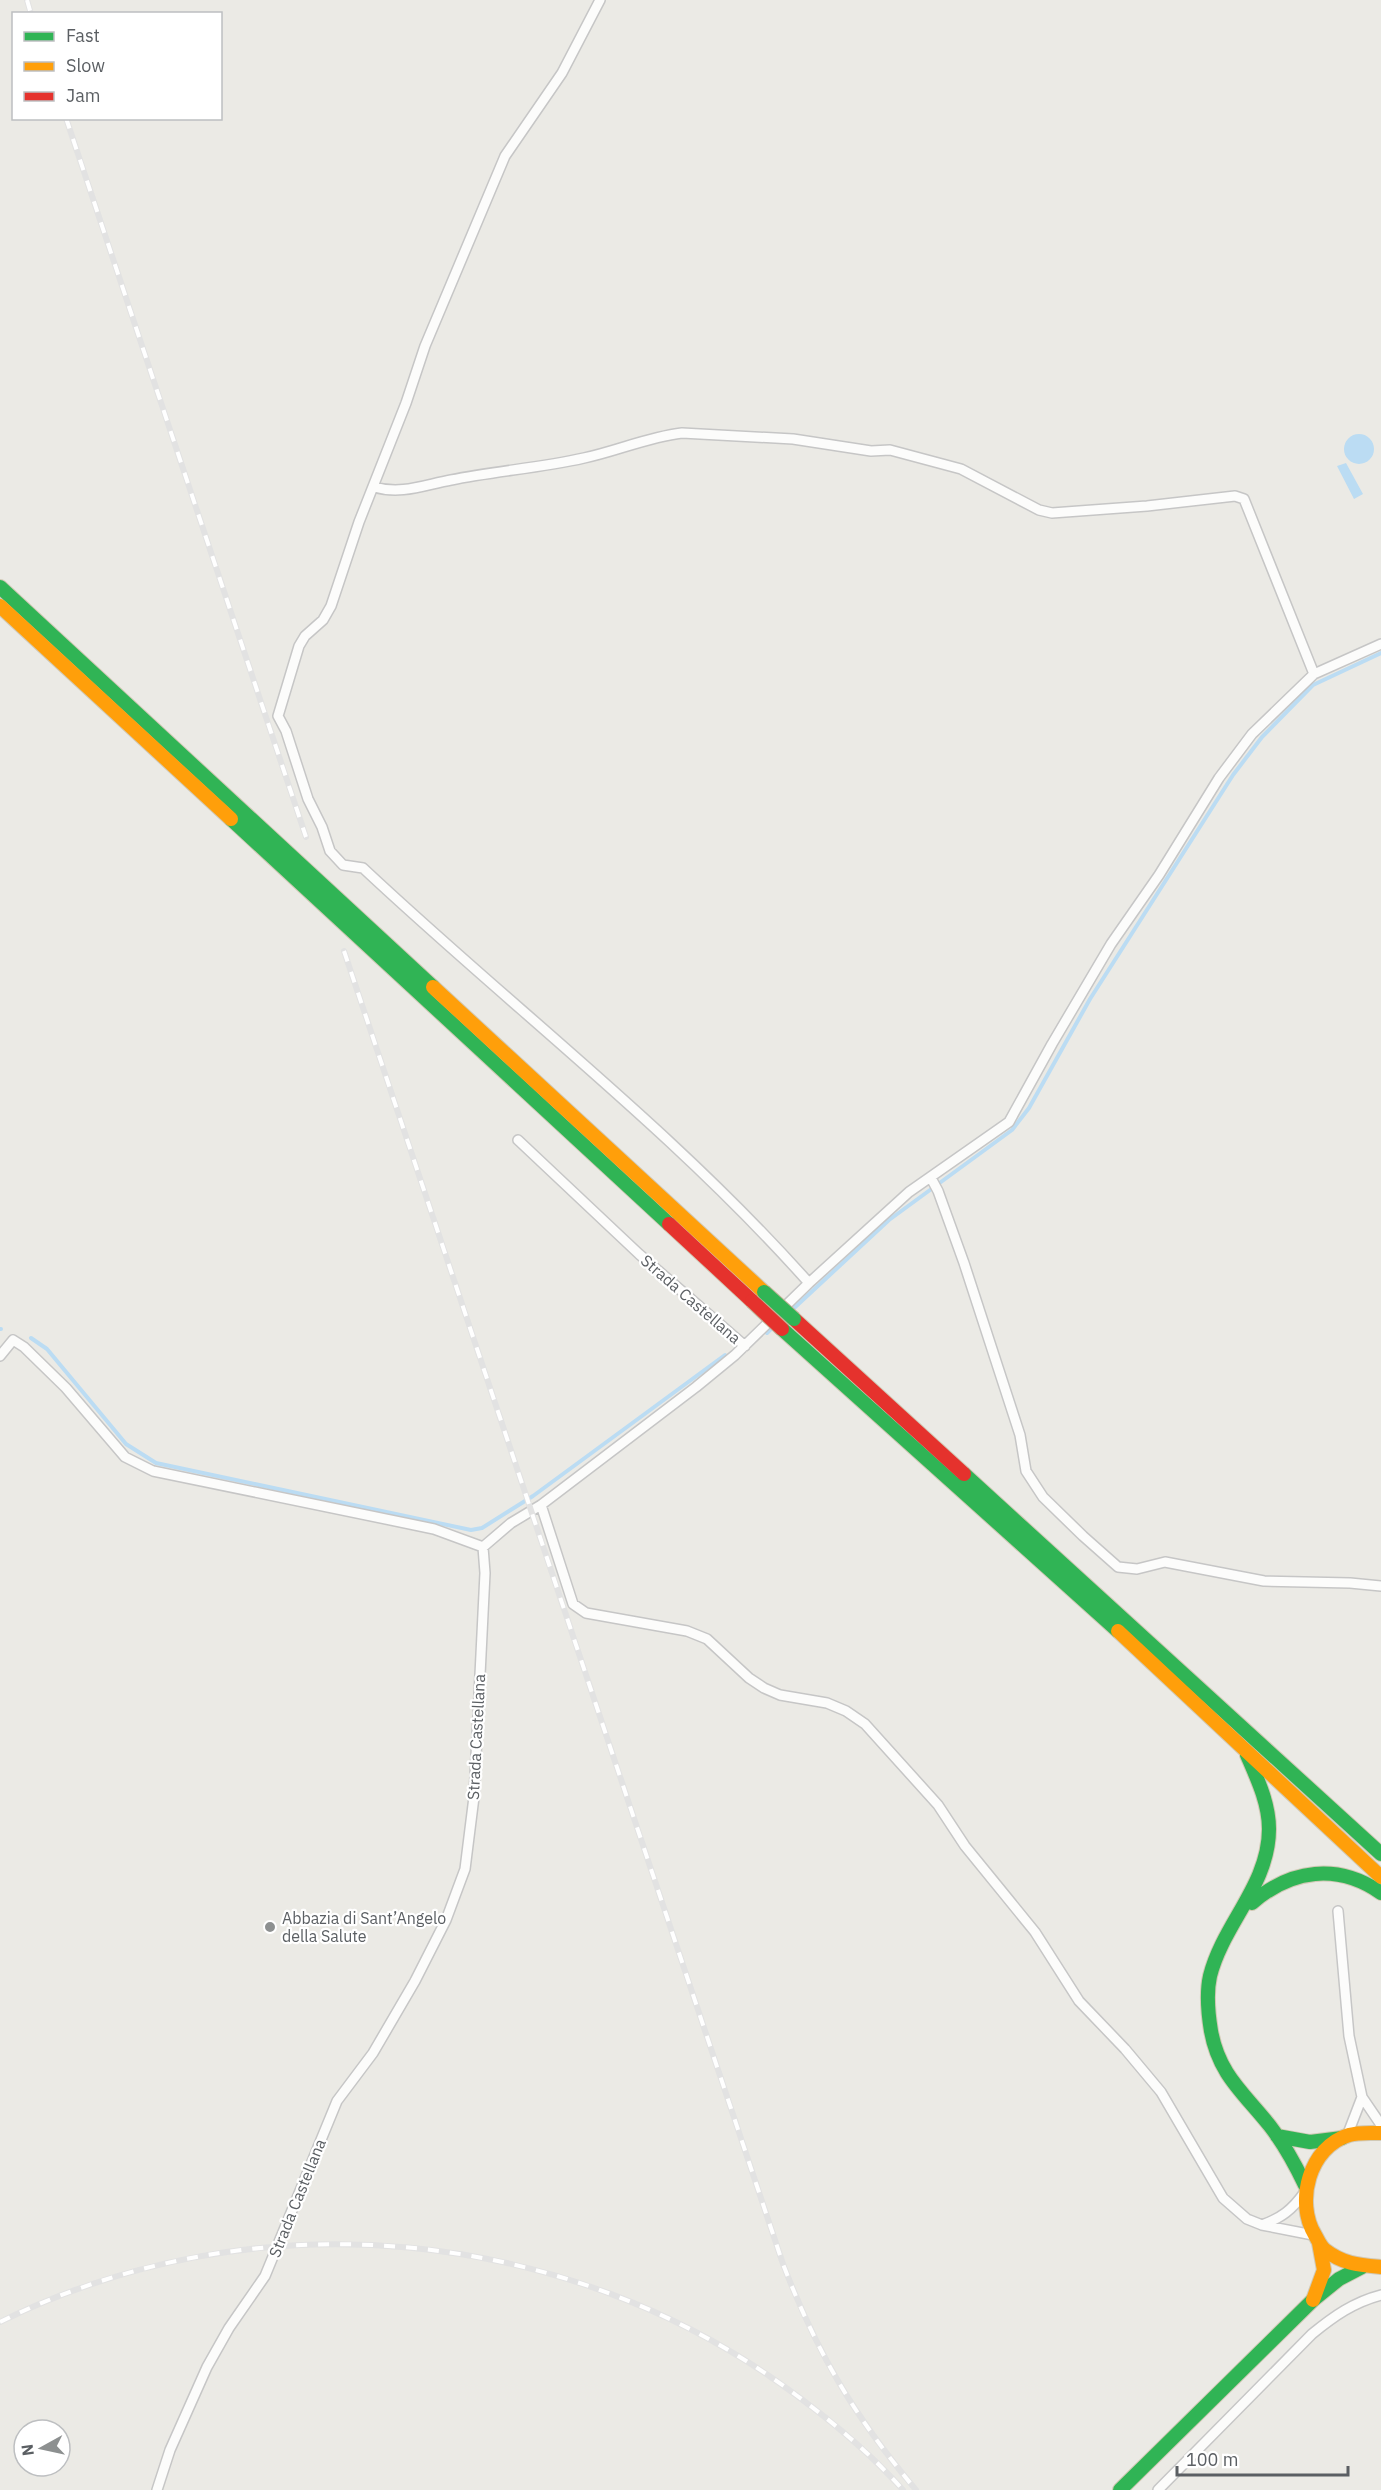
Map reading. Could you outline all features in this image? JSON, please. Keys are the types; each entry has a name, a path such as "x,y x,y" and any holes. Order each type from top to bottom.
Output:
{"main road":[{"path":"0,587 764,1292 1381,1854"},
{"path":"0,606 782,1329 1169,1677 1381,1877"},
{"path":"1242,1746 1265,1799 1269,1830 1266,1860 1259,1881 1235,1922 1210,1977 1208,2008 1215,2050 1228,2079 1278,2136 1304,2189"},
{"path":"1235,1922 1262,1893 1289,1879 1316,1873 1347,1876 1381,1893"},
{"path":"1278,2136 1293,2142 1309,2144 1360,2132 1381,2133"},
{"path":"1313,2300 1324,2270 1316,2239 1306,2219 1304,2189 1309,2173 1322,2153 1344,2137"},
{"path":"1316,2239 1331,2255 1346,2263 1362,2267 1381,2267"},
{"path":"1120,2490 1313,2300 1339,2279 1362,2267"}],"street":[{"path":"600,0 562,73 505,156 441,306 359,522 331,606 323,620 305,636 299,646 278,716 286,731 308,799 322,827 330,851 343,865 363,868 595,1074 778,1247 809,1283"},
{"path":"374,487 387,491 408,490 451,480 582,459 665,435 682,433 793,439 871,451 890,450 960,469 1039,510 1052,513 1147,506 1235,496 1244,499 1314,674"},
{"path":"745,1346 809,1283 909,1192 1010,1122 1052,1044 1111,944 1159,875 1219,778 1252,734 1314,674 1381,644"},
{"name":"Strada Castellana","path":"158,2490 170,2450 207,2367 229,2328 265,2276 337,2101 374,2053 415,1981 446,1920 465,1869 474,1797 485,1573 483,1547 511,1523 541,1505 696,1387 745,1346 639,1254 518,1140"},
{"path":"931,1178 938,1191 1017,1425 1026,1471 1043,1497 1083,1536 1118,1567 1137,1569 1165,1562 1264,1581 1381,1586"},
{"path":"0,1356 13,1340 24,1347 66,1388 124,1457 153,1471 434,1530 483,1547"},
{"path":"541,1505 573,1604 586,1613 687,1631 707,1639 749,1678 764,1688 780,1695 827,1703 846,1711 873,1732 938,1805 965,1846 1035,1932 1079,2001 1125,2049 1161,2092 1223,2198 1247,2218 1262,2225 1316,2239"},
{"path":"1338,1911 1349,2036 1362,2097 1381,2125"},
{"path":"1344,2137 1362,2097"},
{"path":"1262,2225 1277,2220 1293,2208 1304,2189"},
{"path":"1158,2490 1312,2334 1337,2314 1364,2299 1381,2295"}],"water":[{"path":"1359,434 1369,439 1374,449 1369,459 1359,464 1349,459 1344,449 1349,439"},
{"path":"1346,463 1363,494 1354,499 1337,466"}],"waterway":[{"path":"792,1310 889,1220 1012,1130 1029,1108 1090,999 1233,775 1262,737 1313,685 1381,653"},
{"path":"767,1333 773,1327"},
{"path":"31,1338 47,1349 126,1444 156,1463 471,1530 482,1528 533,1496 725,1355"}],"railway":[{"path":"27,0 30,12"},
{"path":"67,120 306,837"},
{"path":"344,951 783,2264 810,2327 839,2383 874,2436 916,2490"},
{"path":"0,2322 98,2282 200,2256 304,2245 408,2248 511,2264 611,2294 707,2338 796,2395 838,2428 903,2490"}],"traffic: fast":[{"path":"0,587 433,987"},
{"path":"231,819 669,1224"},
{"path":"764,1292 794,1319"},
{"path":"782,1329 1118,1631"},
{"path":"964,1474 1381,1854"},
{"path":"1247,1755 1267,1810 1269,1829 1267,1849 1254,1886 1216,1957 1210,1976 1208,2010 1215,2046 1226,2072 1275,2133 1305,2185"},
{"path":"1252,1903 1283,1883 1315,1874 1348,1877 1365,1883 1381,1893"},
{"path":"1277,2136 1310,2142 1342,2138"},
{"path":"1120,2490 1313,2300 1339,2279 1362,2267"}],"traffic: slow":[{"path":"0,606 231,819"},
{"path":"433,987 764,1292"},
{"path":"1118,1631 1381,1877"},
{"path":"1381,2133 1360,2133 1335,2141 1315,2163 1306,2192 1309,2222 1325,2250 1345,2261 1381,2267"},
{"path":"1313,2300 1324,2270 1319,2243"}],"traffic: jam":[{"path":"669,1224 752,1301"},
{"path":"752,1301 782,1329"},
{"path":"794,1319 964,1474"}],"place":[{"name":"Abbazia di Sant’Angelo della Salute","path":"270,1927"}]}
